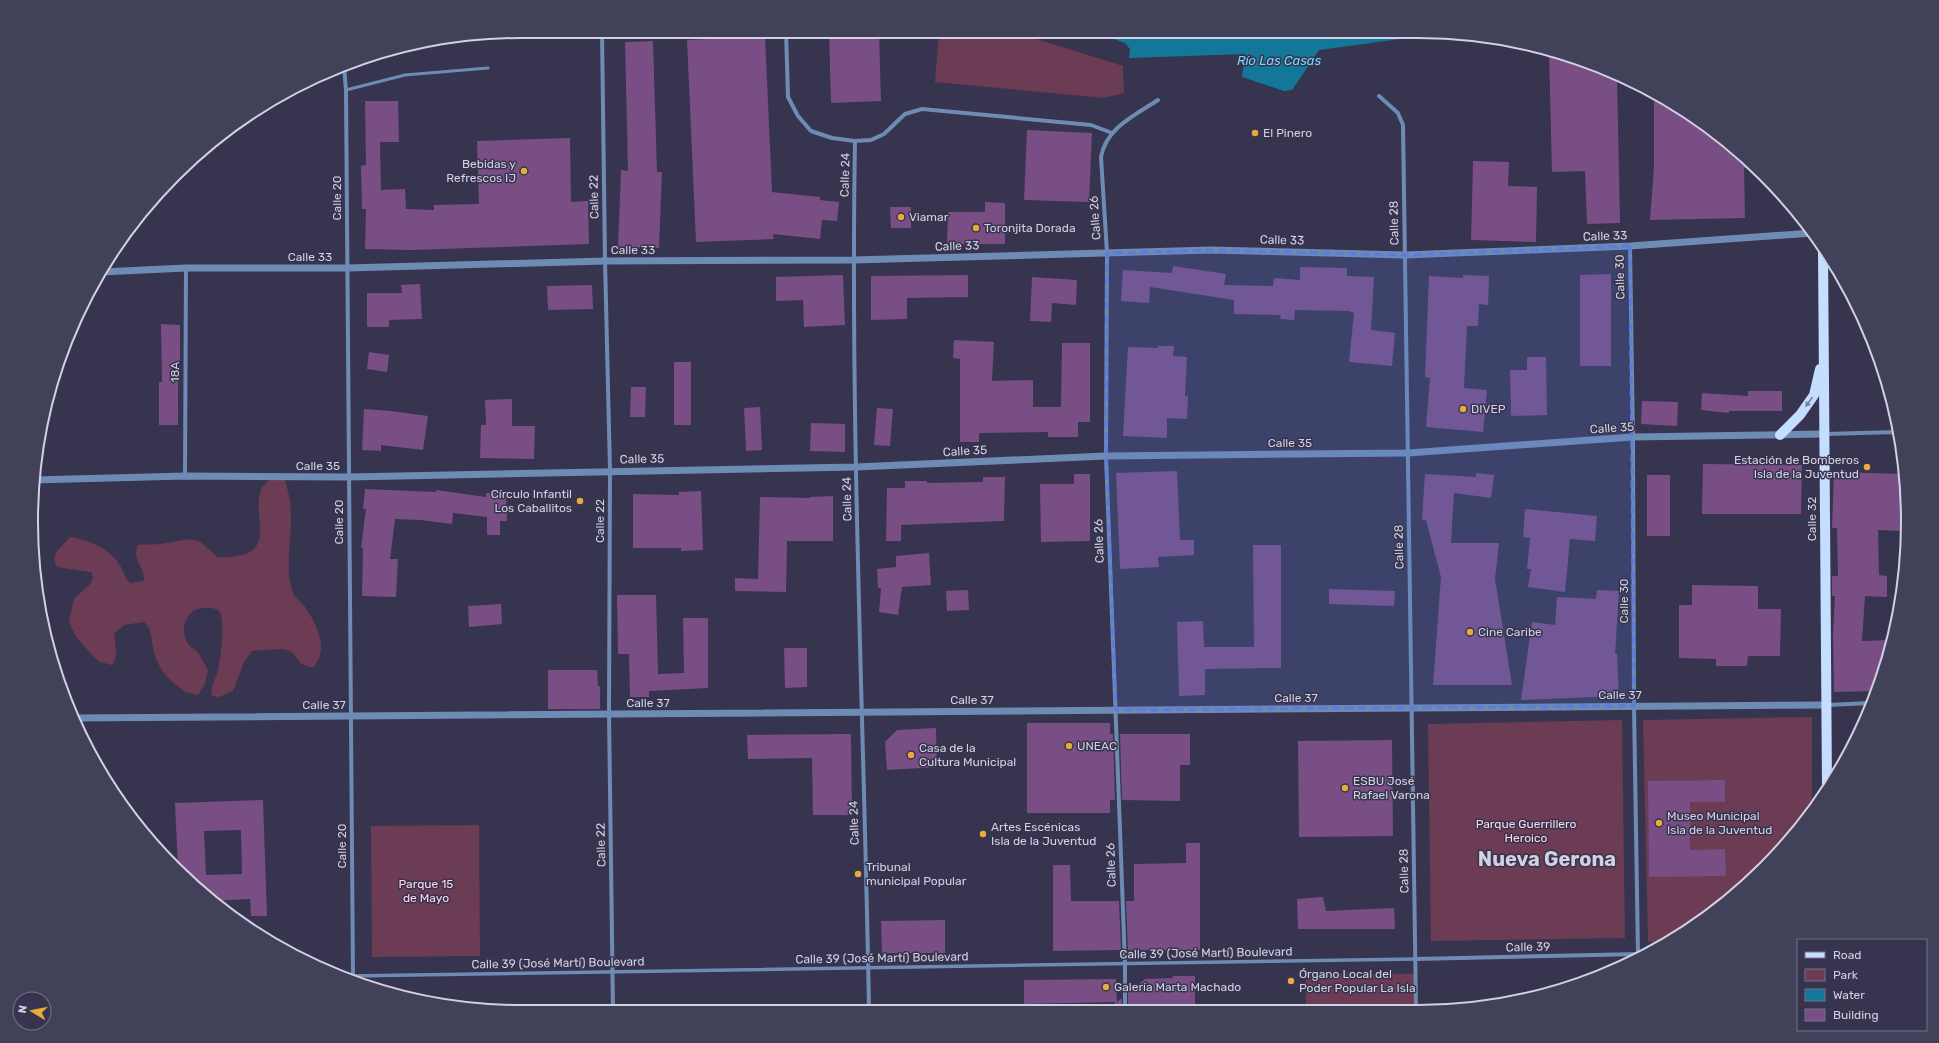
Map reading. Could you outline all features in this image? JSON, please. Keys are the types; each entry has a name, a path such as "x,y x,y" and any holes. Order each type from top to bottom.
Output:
{"main road":[{"name":"Calle 32","path":"1823,258 1827,778"},
{"path":"1780,435 1800,415 1814,395 1824,351"}],"street":[{"name":"Calle 22","path":"602,38 610,471 609,714 613,1005"},
{"name":"Calle 24","path":"786,38 788,97 798,116 812,131 832,138 855,141 853,260 856,467 869,1005"},
{"name":"Calle 20","path":"344,72 346,90 351,716 351,974"},
{"name":"Calle 28","path":"1379,96 1398,113 1402,125 1416,1005"},
{"name":"Calle 26","path":"1125,1005 1125,964 1106,456 1107,253 1101,157 1103,146 1112,133 1123,123 1158,100"},
{"path":"855,141 871,140 884,134 905,114 922,109 1091,125 1112,133"},
{"name":"Calle 33","path":"108,272 186,268 347,268 605,261 853,260 1211,250 1405,254 1630,246 1806,234"},
{"name":"Calle 30","path":"1630,246 1633,437 1634,706 1639,951"},
{"name":"18A","path":"185,476 186,268"},
{"name":"Calle 35","path":"40,480 185,476 349,477 856,467 1106,456 1408,453 1633,437 1893,432"},
{"name":"Calle 37","path":"80,718 1826,705 1865,703"},
{"name":"Calle 39","path":"1416,960 1633,954"},
{"name":"Calle 39 (José Martí) Boulevard","path":"360,977 1416,960"}],"lane":[{"path":"346,90 405,75 488,68"}],"highlighted area":[{"path":"1630,246 1634,706 1116,710 1106,456 1107,253 1211,250 1405,255"}],"green space":[{"path":"938,38 1033,38 1123,66 1124,93 1104,98 935,82"},
{"path":"283,475 289,495 291,513 289,569 292,590 310,614 320,638 320,653 318,661 313,668 301,664 293,653 287,650 252,651 244,662 233,691 219,697 212,696 212,686 219,665 222,629 221,614 218,610 213,608 197,609 193,611 189,615 184,628 187,642 197,652 208,671 205,684 198,695 184,691 172,682 164,672 157,660 150,631 144,622 124,625 114,634 116,654 112,665 100,662 76,637 69,622 74,599 89,585 93,578 91,572 56,566 54,559 56,552 70,537 85,540 106,550 117,561 130,583 144,581 144,576 136,555 138,545 160,544 190,539 204,545 217,557 240,556 253,549 259,539 259,500 262,488 271,479"},
{"path":"1812,717 1812,801 1781,840 1736,885 1686,924 1654,942 1648,942 1643,720"},
{"name":"Parque Guerrillero Heroico","path":"1622,720 1625,938 1431,941 1428,724"},
{"name":"Parque 15 de Mayo","path":"479,825 480,956 372,957 371,826"},
{"path":"1306,973 1416,974 1415,1005 1306,1005"}],"water":[{"name":"Río Las Casas","path":"1077,38 1408,38 1319,50 1292,90 1284,91 1242,77 1245,54 1129,58"}],"pier":[{"path":"1077,38 1111,38 1125,43 1130,49 1129,58"}],"building":[{"path":"765,38 772,192 820,197 820,200 839,202 837,221 822,220 820,239 773,234 774,239 696,242 687,40"},
{"path":"829,38 879,38 881,101 831,103"},
{"path":"653,41 657,172 662,172 659,248 618,247 621,170 628,171 625,42"},
{"path":"1549,56 1617,82 1620,223 1587,224 1585,171 1552,172"},
{"path":"1654,100 1686,119 1712,138 1746,168 1744,168 1745,218 1650,220 1654,167"},
{"name":"Bebidas y Refrescos IJ","path":"365,101 398,101 399,142 380,142 381,190 405,189 406,209 434,210 434,205 479,204 477,141 570,138 571,202 588,201 589,244 411,250 365,249 366,209 362,209 361,166 366,165"},
{"path":"1027,130 1092,133 1089,202 1024,200"},
{"path":"1473,161 1509,162 1508,186 1537,187 1536,242 1471,240"},
{"name":"Toronjita Dorada","path":"985,202 1005,203 1005,244 947,244 948,212 985,212"},
{"name":"Viamar","path":"890,207 911,207 911,228 891,228"},
{"path":"1173,266 1226,274 1224,285 1273,286 1274,278 1300,280 1300,267 1347,268 1347,276 1374,277 1371,330 1395,333 1392,366 1349,362 1354,313 1349,311 1295,310 1294,320 1280,319 1281,315 1234,314 1234,300 1150,287 1149,303 1121,301 1123,270 1172,273"},
{"path":"1611,274 1611,366 1580,366 1580,275"},
{"path":"843,275 845,325 804,327 803,300 776,301 776,277"},
{"path":"968,275 968,297 907,298 907,319 871,320 871,276"},
{"path":"1463,275 1489,276 1488,305 1479,304 1478,326 1467,326 1464,388 1487,390 1483,432 1426,427 1430,378 1425,377 1429,276 1463,278"},
{"path":"1032,277 1077,280 1076,305 1052,303 1051,322 1030,321"},
{"path":"420,284 422,319 389,320 389,327 367,327 367,293 402,293 401,285"},
{"path":"592,285 593,309 548,310 547,286"},
{"path":"161,324 180,325 180,364 178,364 178,425 159,425 159,382 162,382"},
{"path":"954,340 994,342 992,381 1033,380 1033,407 1061,407 1062,343 1090,343 1090,422 1078,422 1078,437 1048,437 1048,432 979,433 979,442 960,442 960,359 953,358"},
{"path":"1158,346 1174,346 1173,356 1187,357 1185,396 1188,396 1187,419 1167,418 1167,438 1123,436 1128,347 1158,348"},
{"path":"369,352 389,355 387,372 367,369"},
{"path":"1527,357 1546,357 1547,415 1511,416 1510,370 1527,370"},
{"path":"674,362 691,362 691,425 674,425"},
{"path":"631,387 646,387 645,417 630,417"},
{"path":"1748,391 1782,391 1782,411 1729,411 1729,413 1701,410 1702,393 1748,396"},
{"path":"512,399 512,426 535,426 534,459 480,458 481,425 486,425 485,400"},
{"path":"1642,401 1678,402 1677,426 1641,424"},
{"path":"760,407 762,450 746,451 744,408"},
{"path":"877,408 893,409 890,446 874,445"},
{"path":"364,409 428,416 423,450 381,445 381,451 362,450"},
{"path":"811,423 845,424 845,452 810,451"},
{"path":"1703,464 1802,465 1801,514 1702,514"},
{"path":"1177,471 1180,540 1194,540 1194,555 1158,557 1159,567 1120,569 1116,473"},
{"path":"1834,472 1898,474 1901,531 1878,530 1879,575 1887,576 1887,597 1865,596 1862,641 1887,640 1870,691 1834,692 1833,634 1835,596 1832,596 1832,576 1838,576 1837,528 1832,528"},
{"name":"Cine Caribe","path":"1476,473 1494,475 1491,498 1454,493 1451,543 1499,543 1495,579 1512,685 1433,685 1441,577 1426,520 1422,520 1425,474 1476,477"},
{"path":"1074,474 1090,474 1090,541 1041,542 1040,484 1074,484"},
{"path":"1647,475 1670,475 1670,536 1647,536"},
{"path":"983,477 1005,477 1004,521 901,525 901,541 886,541 887,488 905,488 905,481 927,481 927,483 983,482"},
{"path":"365,489 436,492 436,490 486,497 486,493 506,493 507,521 500,521 500,535 487,535 487,517 453,513 452,524 421,520 395,519 390,559 398,559 396,597 362,596 363,548 361,548 366,509 363,509"},
{"path":"701,491 703,550 681,551 681,548 633,548 633,494 679,495 679,492"},
{"path":"833,496 833,541 787,541 786,592 735,591 735,578 758,579 760,497 810,498"},
{"path":"1525,509 1597,516 1595,541 1570,539 1565,592 1528,587 1531,569 1527,569 1530,538 1523,537"},
{"path":"1253,545 1281,545 1281,668 1205,669 1205,695 1179,696 1177,622 1203,621 1204,647 1254,647"},
{"path":"929,553 931,585 902,587 898,615 879,612 881,588 878,588 877,569 896,567 896,556"},
{"path":"1692,585 1758,586 1758,609 1781,609 1780,656 1748,656 1747,666 1716,666 1716,659 1679,658 1679,605 1692,605"},
{"path":"1329,589 1395,591 1394,606 1329,604"},
{"path":"968,590 969,610 947,611 946,591"},
{"path":"1597,590 1619,591 1615,654 1617,654 1619,696 1521,700 1532,622 1555,625 1557,597 1596,599"},
{"path":"617,595 656,595 658,674 684,673 683,618 708,618 708,688 649,691 649,697 630,697 629,654 618,654"},
{"path":"501,604 502,624 469,627 468,606"},
{"path":"784,648 807,648 807,687 785,688"},
{"path":"548,670 597,670 598,686 600,686 600,709 548,709"},
{"name":"UNEAC","path":"1027,723 1110,723 1110,734 1113,734 1115,800 1110,800 1110,813 1027,813"},
{"name":"Casa de la Cultura Municipal","path":"936,728 937,767 887,770 885,742 897,730"},
{"path":"851,734 852,815 813,815 812,758 748,759 747,735"},
{"path":"1120,734 1190,734 1190,765 1180,765 1180,801 1122,800"},
{"name":"ESBU José Rafael Varona","path":"1392,740 1393,836 1299,837 1298,741"},
{"path":"1725,780 1725,802 1690,802 1690,850 1725,849 1726,876 1649,877 1648,781"},
{"path":"263,800 267,916 251,916 250,899 222,900 178,861 175,803","holes":["241,830 242,874 206,875 204,831"]},
{"path":"1186,843 1200,843 1200,950 1128,950 1126,901 1134,901 1134,864 1186,863"},
{"path":"1053,865 1070,865 1071,901 1119,901 1121,950 1053,951"},
{"path":"1323,897 1326,911 1394,908 1395,929 1298,929 1297,899"},
{"path":"945,920 945,953 882,953 881,921"},
{"path":"1173,976 1195,976 1195,1005 1128,1005 1128,992 1145,979 1173,978"},
{"path":"1116,979 1117,1002 1122,998 1122,1005 1113,1005 1116,1002 1024,1004 1024,980"}],"place":[{"name":"El Pinero","path":"1255,133"},
{"name":"Bebidas y Refrescos IJ","path":"524,171"},
{"name":"Viamar","path":"901,217"},
{"name":"Toronjita Dorada","path":"976,228"},
{"name":"DIVEP","path":"1463,409"},
{"name":"Estación de Bomberos Isla de la Juventud","path":"1867,467"},
{"name":"Círculo Infantil Los Caballitos","path":"580,501"},
{"name":"Cine Caribe","path":"1470,632"},
{"name":"UNEAC","path":"1069,746"},
{"name":"Casa de la Cultura Municipal","path":"911,755"},
{"name":"ESBU José Rafael Varona","path":"1345,788"},
{"name":"Museo Municipal Isla de la Juventud","path":"1659,823"},
{"name":"Artes Escénicas Isla de la Juventud","path":"983,834"},
{"name":"Tribunal municipal Popular","path":"858,874"},
{"name":"Órgano Local del Poder Popular La Isla","path":"1291,981"},
{"name":"Galería Marta Machado","path":"1106,987"}],"district":[{"name":"Nueva Gerona","path":"1547,859"}]}
